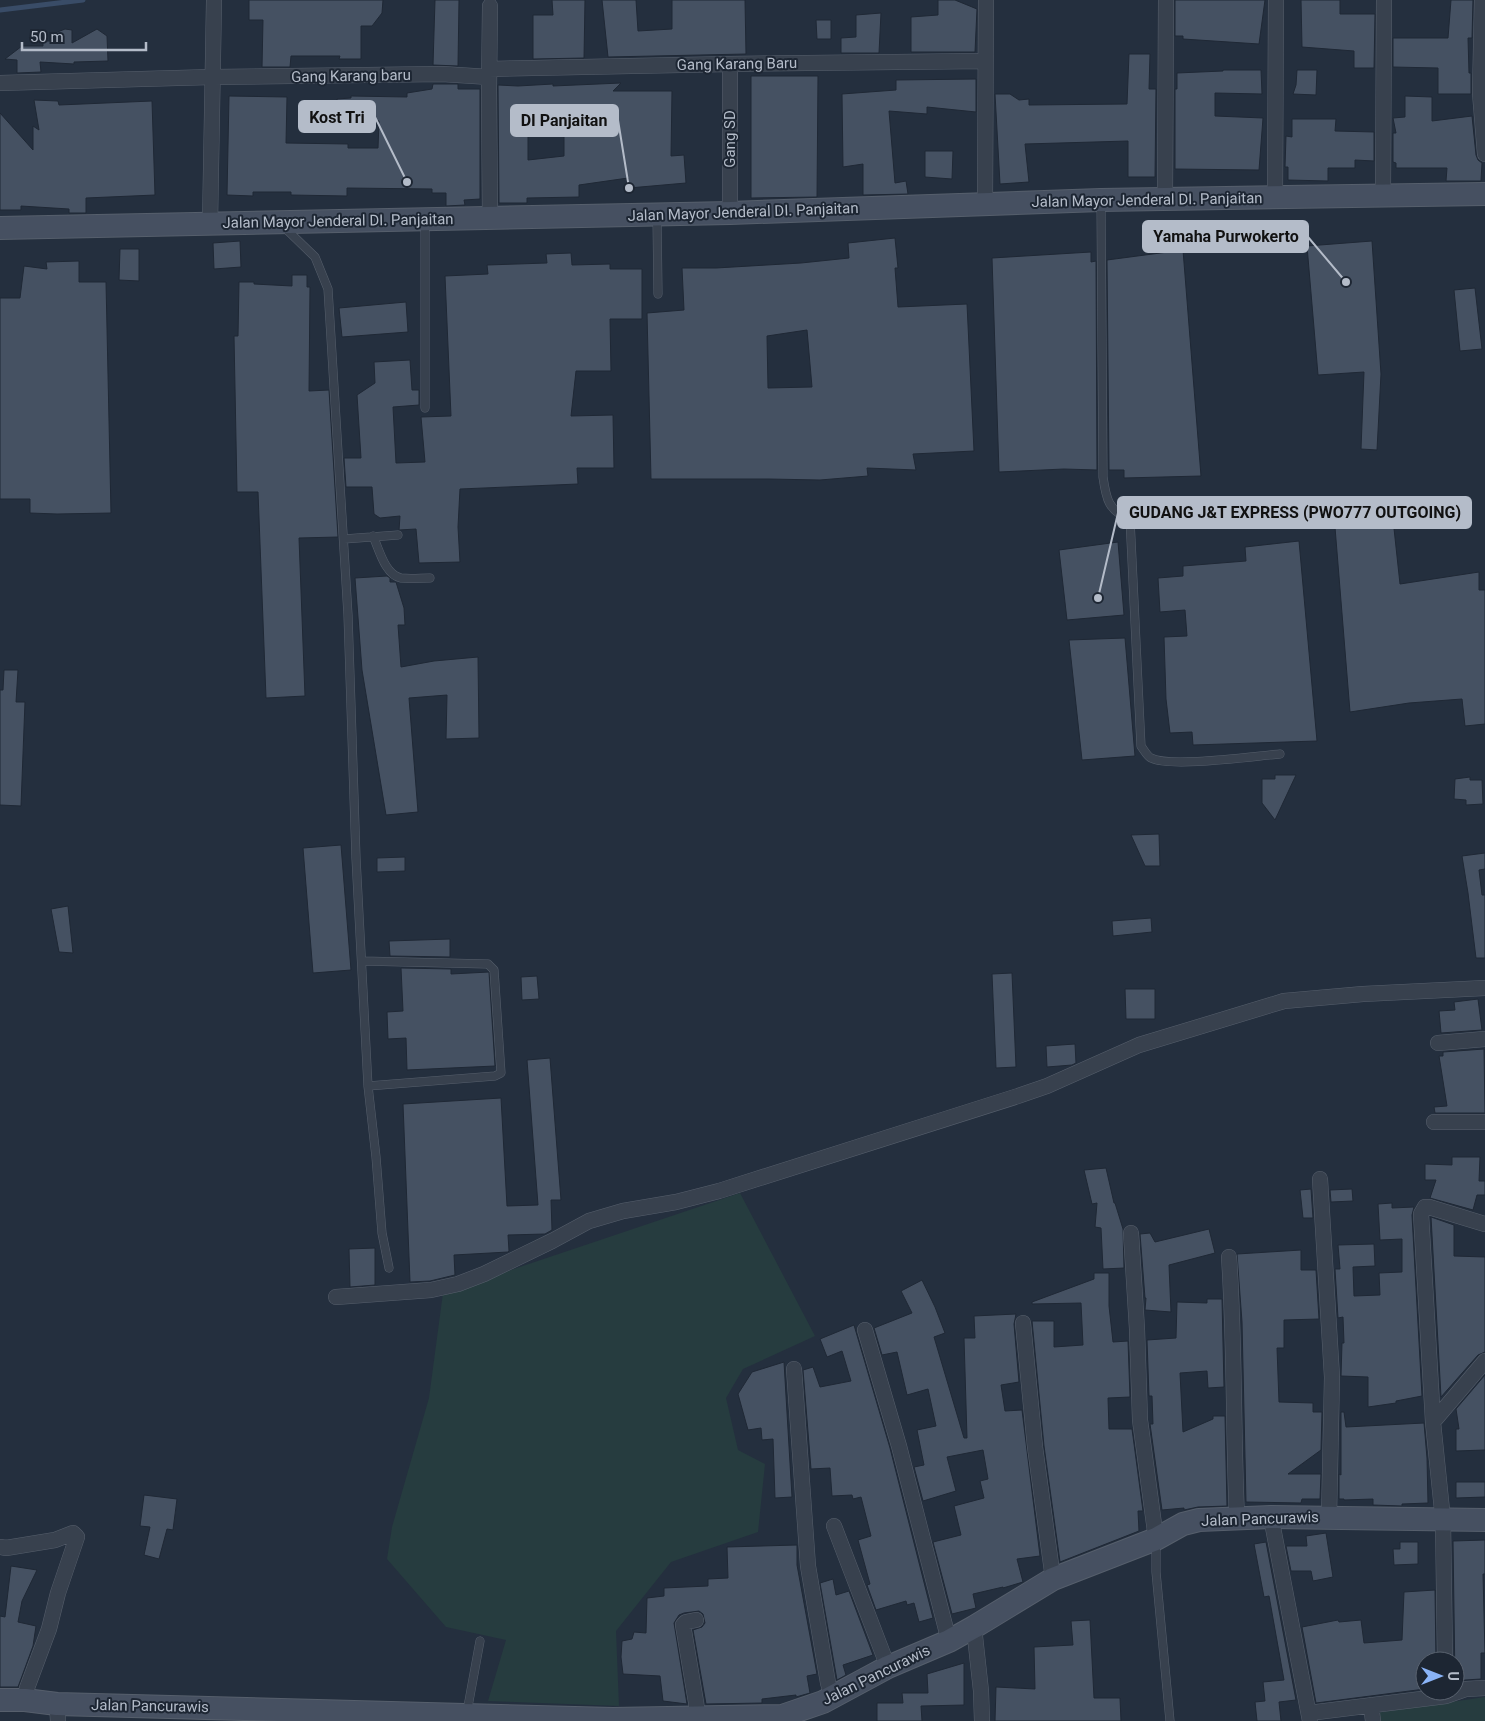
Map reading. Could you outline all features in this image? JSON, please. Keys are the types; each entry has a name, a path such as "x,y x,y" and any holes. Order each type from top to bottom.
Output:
{"street":[{"path":"985,204 986,0"},
{"path":"1165,199 1166,0"},
{"path":"1275,197 1276,0"},
{"path":"1383,196 1384,0"},
{"path":"1482,0 1480,93 1485,154"},
{"path":"210,224 214,1"},
{"path":"490,6 490,218"},
{"name":"Gang Karang Baru","path":"489,73 730,64 986,61"},
{"name":"Gang SD","path":"730,64 730,213"},
{"name":"Gang Karang baru","path":"0,83 489,73"},
{"name":"Jalan Mayor Jenderal DI. Panjaitan","path":"0,228 657,215 1101,200 1485,194"},
{"path":"336,1297 431,1290 458,1284 527,1254 589,1221 623,1211 676,1202 768,1177 1026,1094 1139,1045 1209,1022 1284,1001 1363,994 1485,988"},
{"path":"1438,1044 1485,1039"},
{"path":"1434,1122 1485,1122"},
{"path":"1320,1179 1332,1377 1329,1517"},
{"path":"1446,1651 1443,1520 1433,1422 1421,1214 1424,1208 1429,1207 1485,1224"},
{"path":"1131,1233 1140,1420 1156,1539"},
{"path":"1229,1257 1233,1319 1237,1518"},
{"path":"1023,1323 1035,1447 1053,1579"},
{"path":"865,1330 898,1446 949,1641"},
{"path":"1433,1422 1485,1361"},
{"path":"794,1369 808,1566 828,1683 832,1696"},
{"path":"1271,1517 1310,1717 1415,1698"},
{"name":"Jalan Pancurawis","path":"0,1700 25,1700 58,1713 442,1718 467,1715 613,1720 782,1718 832,1696 888,1667 949,1641 1053,1579 1156,1539 1183,1524 1199,1520 1271,1517 1485,1520"},
{"path":"834,1526 888,1667"},
{"path":"0,1547 6,1548 55,1540 72,1533 77,1537 70,1554 49,1629 27,1688 25,1700"},
{"path":"696,1620 686,1622 683,1625 698,1718"},
{"path":"974,1627 981,1691 982,1721"},
{"path":"1465,1689 1485,1688"},
{"path":"1371,1705 1374,1721"}],"lane":[{"path":"1101,200 1103,477 1106,496 1111,508 1119,515 1130,519 1243,516"},
{"path":"657,215 658,294"},
{"path":"425,219 426,408"},
{"path":"279,222 315,256 328,288 348,615 356,858 368,1086 382,1233 389,1268"},
{"path":"1130,519 1141,746 1150,758 1161,761 1182,762 1280,754"},
{"path":"344,539 398,535"},
{"path":"373,536 388,568 394,575 400,578 430,578"},
{"path":"362,961 488,964 494,970 501,1073 495,1076 368,1086"},
{"path":"1156,1539 1156,1572 1170,1721"},
{"path":"467,1715 480,1640"}],"green space":[{"path":"740,1193 815,1336 743,1369 726,1398 738,1450 765,1464 758,1532 671,1562 616,1631 619,1706 488,1701 506,1640 446,1627 387,1559 392,1527 429,1398 443,1293"},
{"path":"1485,1697 1485,1721 1370,1721 1369,1714"}],"building":[{"path":"249,0 383,0 382,13 372,26 361,26 361,59 339,59 340,56 291,56 290,67 262,67 263,20 249,20"},
{"path":"435,0 459,0 458,66 433,65"},
{"path":"552,0 585,0 584,58 533,59 533,15 553,15"},
{"path":"602,0 636,0 638,31 672,29 672,0 745,0 746,54 608,57"},
{"path":"938,0 955,0 977,9 975,52 911,52 911,17 938,15"},
{"path":"1175,0 1265,0 1259,44 1183,39 1183,36 1175,36"},
{"path":"1301,0 1340,0 1340,14 1375,14 1374,68 1354,68 1354,51 1302,47"},
{"path":"1451,0 1473,0 1472,38 1468,38 1471,94 1438,94 1438,68 1393,67 1393,38 1448,38"},
{"path":"881,13 879,53 841,53 841,38 856,37 856,15"},
{"path":"816,20 831,20 831,39 817,39"},
{"path":"65,29 72,30 72,43 97,29 107,36 108,61 74,62 74,64 40,62 41,72 17,73 17,60 5,59 22,46 43,46 43,41 54,41 55,33"},
{"path":"1129,54 1150,54 1149,89 1156,89 1155,177 1128,177 1128,141 1025,144 1029,182 1000,184 995,94 1010,94 1019,100 1029,99 1029,105 1127,104"},
{"path":"1261,70 1262,94 1215,93 1215,116 1263,118 1259,170 1175,169 1175,89 1177,89 1177,73"},
{"path":"1297,70 1317,70 1316,95 1293,94"},
{"path":"751,76 818,76 817,197 751,198"},
{"path":"976,79 976,112 927,107 927,114 889,111 895,183 906,181 908,194 863,195 863,164 843,167 842,94 896,90 896,80"},
{"path":"621,83 613,91 672,91 671,156 684,155 686,183 629,188 628,178 579,185 579,197 527,198 527,203 499,203 498,85 553,84 553,86","holes":["564,126 564,156 528,160 528,130"]},
{"path":"433,84 458,84 458,89 480,89 480,199 464,200 465,205 446,206 446,193 432,193 432,189 347,188 347,196 291,195 291,192 253,192 253,196 227,195 229,96 287,97 286,143 348,144 348,148 378,148 379,121 348,118 339,122 337,99 351,98 351,96 407,97 407,93 432,89"},
{"path":"1405,96 1432,97 1432,121 1472,116 1476,155 1482,163 1481,181 1446,181 1447,168 1396,168 1396,163 1393,162 1393,133 1396,133 1393,118 1405,117"},
{"path":"34,100 58,101 59,105 152,101 155,195 86,198 86,213 69,213 69,209 21,206 21,210 0,210 0,113 33,150 33,126 39,130"},
{"path":"1292,119 1336,119 1335,131 1374,132 1374,161 1355,160 1355,168 1328,168 1328,181 1288,180 1288,167 1285,167 1286,136 1292,137"},
{"path":"925,151 953,151 952,179 925,177"},
{"path":"895,238 898,268 895,268 898,307 967,304 974,451 913,454 916,470 867,468 868,476 820,480 651,479 647,313 684,310 682,268 801,263 849,258 848,243","holes":["807,330 812,387 768,388 767,336"]},
{"path":"240,241 241,267 214,269 213,243"},
{"path":"1372,241 1381,374 1377,450 1361,449 1364,372 1318,375 1307,246"},
{"path":"120,249 139,249 139,281 119,280"},
{"path":"1183,250 1201,476 1124,478 1124,470 1109,470 1107,260"},
{"path":"1091,252 1091,262 1096,261 1097,470 1064,469 999,472 992,258"},
{"path":"571,253 572,265 610,264 610,269 642,269 642,319 610,319 611,371 576,371 571,416 613,415 614,468 577,468 578,484 460,489 458,527 460,562 419,563 416,529 399,530 400,516 380,518 374,514 372,487 346,487 344,458 361,458 357,395 375,383 374,362 410,360 412,390 419,390 419,405 393,407 396,463 425,462 421,417 451,416 445,276 488,274 487,265 547,263 546,254"},
{"path":"79,261 79,282 106,282 111,513 30,513 30,499 0,499 0,298 20,298 24,266 47,269 46,262"},
{"path":"292,275 307,275 307,287 310,287 309,391 329,390 338,537 299,538 305,696 266,698 258,492 237,492 234,336 238,336 239,282 292,286"},
{"path":"1475,288 1482,349 1460,351 1454,290"},
{"path":"406,302 408,332 342,337 339,308"},
{"path":"1392,510 1400,584 1479,572 1479,590 1485,590 1485,724 1465,726 1462,699 1409,703 1350,712 1334,515"},
{"path":"1299,541 1317,741 1193,745 1192,732 1170,733 1166,699 1164,637 1187,636 1185,610 1160,612 1158,578 1183,576 1183,566 1246,561 1245,547"},
{"path":"1118,542 1124,615 1067,620 1059,550"},
{"path":"387,576 390,578 390,582 396,582 404,608 405,625 398,625 401,667 434,661 478,657 479,738 446,739 447,695 409,698 418,812 386,815 362,670 355,578"},
{"path":"1125,638 1135,756 1082,760 1069,640"},
{"path":"4,670 18,670 16,702 25,702 21,806 0,805 0,690 3,690"},
{"path":"1275,775 1296,775 1275,820 1262,803 1262,779 1275,779"},
{"path":"1470,777 1470,780 1482,780 1483,804 1466,805 1466,800 1454,799 1455,779"},
{"path":"1159,834 1160,866 1145,866 1131,835"},
{"path":"341,845 351,970 313,973 303,848"},
{"path":"1485,853 1485,869 1479,870 1482,895 1485,895 1485,958 1476,958 1462,856"},
{"path":"405,857 405,871 377,872 377,858"},
{"path":"68,906 73,953 59,952 51,909"},
{"path":"1151,918 1152,932 1113,936 1112,921"},
{"path":"450,939 450,957 390,956 389,941"},
{"path":"401,968 451,969 451,974 489,972 495,1066 407,1070 406,1038 388,1039 387,1012 403,1011"},
{"path":"1012,973 1016,1067 996,1068 992,974"},
{"path":"537,976 539,999 522,1000 521,977"},
{"path":"1125,989 1155,989 1155,1019 1126,1019"},
{"path":"1478,999 1482,1030 1441,1033 1439,1011 1455,1010 1454,1002"},
{"path":"1075,1044 1076,1063 1047,1067 1046,1046"},
{"path":"1484,1049 1485,1113 1435,1113 1434,1107 1447,1106 1439,1056 1443,1056 1443,1052"},
{"path":"550,1058 561,1200 551,1200 552,1230 545,1234 508,1235 508,1252 454,1255 455,1275 430,1281 410,1282 403,1104 501,1098 507,1206 538,1205 527,1060"},
{"path":"1452,1157 1480,1157 1479,1181 1485,1181 1485,1195 1477,1195 1473,1210 1430,1198 1436,1180 1425,1180 1425,1164 1452,1165"},
{"path":"1106,1168 1114,1203 1123,1229 1124,1268 1103,1269 1101,1228 1095,1227 1097,1203 1092,1204 1084,1170"},
{"path":"1311,1189 1313,1218 1303,1218 1300,1190"},
{"path":"1352,1189 1353,1201 1331,1202 1330,1190"},
{"path":"1392,1203 1392,1208 1414,1207 1412,1215 1422,1396 1396,1401 1396,1403 1368,1407 1368,1377 1341,1376 1342,1343 1344,1343 1343,1317 1338,1318 1335,1269 1340,1269 1338,1245 1374,1244 1375,1266 1353,1267 1354,1296 1380,1295 1379,1273 1402,1272 1402,1239 1380,1240 1378,1204"},
{"path":"1431,1217 1454,1225 1454,1256 1485,1257 1485,1352 1478,1355 1441,1397"},
{"path":"1209,1229 1215,1253 1169,1265 1171,1312 1145,1310 1146,1298 1140,1234 1150,1233 1155,1242"},
{"path":"375,1248 375,1285 350,1287 349,1249"},
{"path":"1301,1250 1301,1270 1316,1270 1319,1319 1284,1320 1284,1348 1277,1348 1279,1402 1313,1403 1313,1412 1322,1412 1321,1450 1288,1474 1321,1474 1320,1499 1302,1499 1301,1503 1246,1502 1242,1322 1237,1254"},
{"path":"1094,1273 1109,1273 1109,1306 1113,1342 1128,1341 1130,1397 1108,1398 1109,1429 1132,1429 1143,1511 1138,1511 1139,1531 1060,1562 1044,1446 1032,1321 1054,1321 1054,1347 1083,1345 1081,1303 1032,1304 1032,1302 1094,1279"},
{"path":"922,1280 945,1333 934,1337 964,1438 967,1438 964,1338 975,1338 974,1316 1016,1314 1014,1324 1019,1382 1001,1385 1005,1411 1022,1410 1040,1556 1017,1559 1023,1582 973,1594 976,1608 952,1614 933,1542 961,1535 954,1506 984,1498 980,1481 988,1479 983,1450 947,1457 956,1491 923,1501 914,1467 924,1465 917,1430 936,1426 928,1389 907,1395 897,1352 882,1355 874,1328 912,1313 901,1291"},
{"path":"1207,1299 1222,1299 1224,1387 1208,1388 1207,1371 1180,1373 1183,1432 1213,1419 1213,1416 1225,1416 1227,1506 1162,1510 1150,1424 1153,1424 1152,1396 1149,1396 1147,1340 1176,1338 1177,1302 1207,1303"},
{"path":"854,1325 890,1448 933,1618 919,1622 914,1603 907,1605 906,1601 876,1610 867,1585 870,1584 858,1540 871,1536 861,1497 853,1499 852,1495 832,1496 830,1468 811,1469 803,1370 813,1367 820,1387 851,1381 842,1351 827,1357 820,1339"},
{"path":"784,1362 792,1497 775,1498 773,1439 762,1440 761,1428 748,1430 738,1394 752,1372"},
{"path":"1485,1375 1485,1450 1456,1451 1456,1429 1459,1429 1456,1409"},
{"path":"1341,1412 1344,1412 1346,1427 1424,1423 1428,1503 1402,1504 1402,1506 1373,1505 1373,1499 1339,1499"},
{"path":"1456,1482 1485,1482 1485,1497 1456,1498"},
{"path":"144,1495 177,1499 173,1530 167,1529 159,1559 144,1555 150,1527 140,1526"},
{"path":"1326,1533 1333,1577 1313,1581 1311,1571 1291,1571 1286,1546 1307,1546 1306,1536"},
{"path":"1485,1540 1485,1574 1483,1574 1485,1653 1481,1653 1481,1679 1465,1680 1465,1651 1455,1651 1453,1541"},
{"path":"1266,1542 1296,1700 1279,1702 1281,1721 1257,1721 1255,1702 1265,1701 1263,1682 1284,1680 1269,1596 1264,1597 1254,1544"},
{"path":"1400,1542 1418,1542 1418,1564 1394,1565 1393,1549 1400,1549"},
{"path":"797,1545 797,1565 817,1674 807,1676 810,1693 796,1697 796,1695 762,1699 762,1703 706,1704 693,1630 702,1627 705,1623 703,1614 699,1611 679,1615 674,1623 687,1704 663,1701 660,1676 623,1674 622,1641 632,1639 634,1632 646,1633 647,1598 664,1596 664,1588 708,1586 708,1579 728,1578 727,1547"},
{"path":"11,1566 37,1570 22,1601 18,1622 36,1626 33,1646 18,1687 0,1687 0,1616 5,1617"},
{"path":"833,1579 836,1595 849,1591 873,1655 843,1665 846,1675 837,1680 820,1583"},
{"path":"1435,1590 1436,1651 1415,1651 1415,1690 1316,1703 1302,1627 1338,1620 1339,1622 1361,1620 1364,1643 1402,1640 1404,1592"},
{"path":"1090,1620 1094,1698 1120,1698 1121,1721 995,1721 996,1687 1035,1689 1034,1647 1073,1645 1071,1621"},
{"path":"964,1663 964,1705 921,1706 922,1721 877,1721 877,1703 903,1703 902,1693 928,1693 927,1674"}],"waterway":[{"path":"0,10 83,0"}],"place":[{"name":"Kost Tri","path":"407,182"},
{"name":"DI Panjaitan","path":"629,188"},
{"name":"Yamaha Purwokerto","path":"1346,282"},
{"name":"GUDANG J&T EXPRESS (PWO777 OUTGOING)","path":"1098,598"}]}
